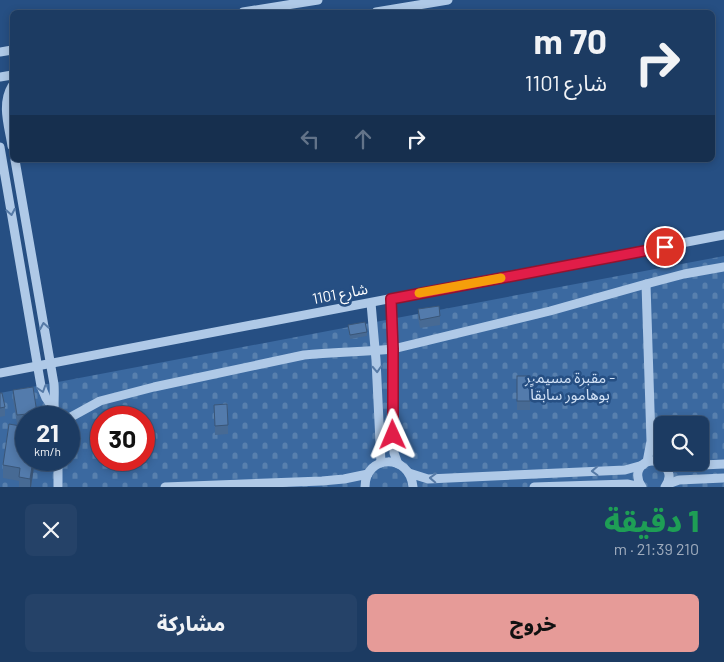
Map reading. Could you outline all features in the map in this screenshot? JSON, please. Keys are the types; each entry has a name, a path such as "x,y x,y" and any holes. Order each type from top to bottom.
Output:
{"street":[{"path":"256,10 318,0"},
{"path":"388,10 448,0"},
{"path":"10,91 6,110 10,134"},
{"path":"0,147 37,366 43,392 50,406"},
{"path":"15,162 50,363 54,406"},
{"name":"شارع 1101","path":"0,373 724,235"},
{"path":"80,412 100,401 154,387 304,355 393,349 550,312 684,274 724,267"},
{"path":"642,487 638,478 640,468 645,463 651,441 646,284"},
{"path":"391,299 394,453 398,464"},
{"path":"371,302 381,463"},
{"path":"651,441 654,448"},
{"path":"365,487 368,474 376,466 387,462 398,464 404,468 409,473 413,487"},
{"path":"409,473 428,479 624,470 654,462"},
{"path":"709,465 724,464"},
{"path":"58,471 58,486"},
{"path":"666,485 669,478 668,471"},
{"path":"165,487 344,480 368,474"},
{"path":"666,485 679,480 724,478"},
{"path":"534,487 627,484 642,487"}],"green space":[{"name":"مقبرة مسيمير - بوهامور سابقاً","path":"724,256 724,487 0,487 0,393"}],"building":[{"path":"439,306 440,316 420,320 418,309"},
{"path":"365,322 367,332 350,335 348,325"},
{"path":"517,376 530,376 530,401 517,401"},
{"path":"33,387 36,406 16,406 13,390"},
{"path":"0,393 2,393 5,407 0,408"},
{"path":"227,404 228,425 215,426 214,405"},
{"path":"9,424 15,425 15,467 3,465"},
{"path":"20,471 31,471 30,479 19,477"}],"slow traffic":[{"path":"419,293 501,278"}],"route":[{"path":"393,435 391,299 665,247"}]}
